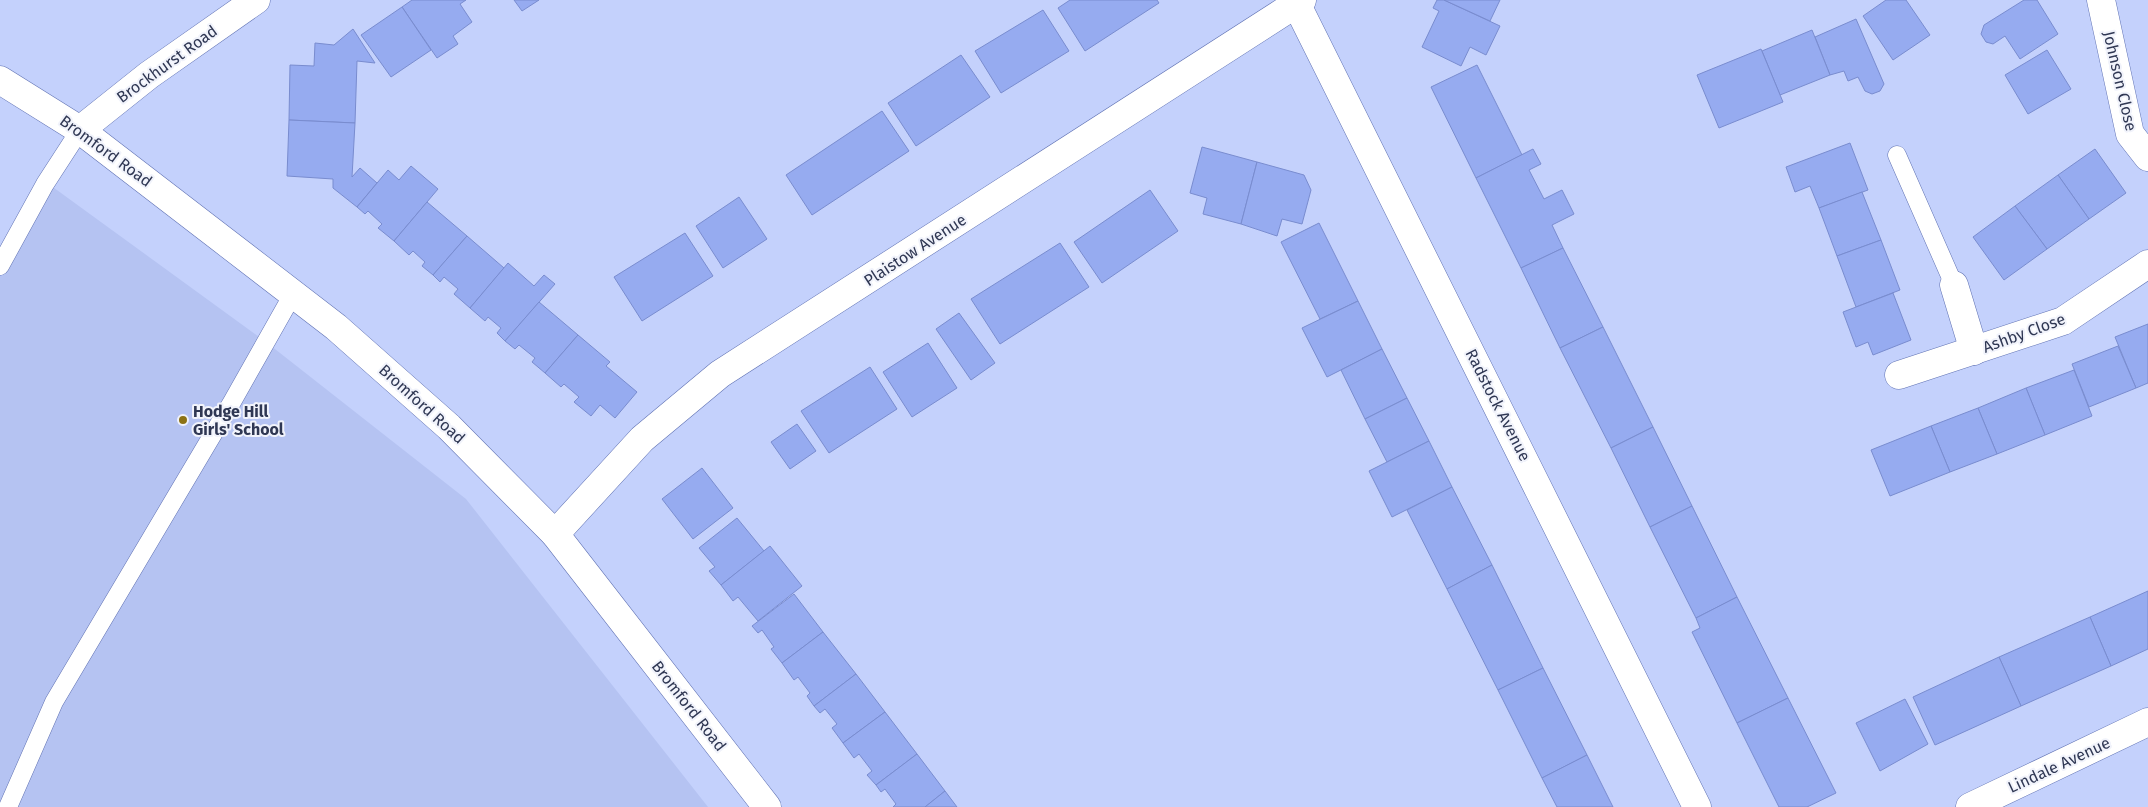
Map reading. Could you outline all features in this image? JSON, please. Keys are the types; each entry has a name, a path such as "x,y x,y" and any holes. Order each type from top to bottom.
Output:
{"street":[{"name":"Brockhurst Road","path":"80,130 149,75 256,0"},
{"name":"Johnson Close","path":"2101,0 2130,134 2148,157"},
{"name":"Plaistow Avenue","path":"555,534 642,439 720,374 1300,2"},
{"name":"Radstock Avenue","path":"1300,2 1697,807"},
{"name":"Bromford Road","path":"0,80 80,130 336,327 449,427 555,534 767,807"},
{"name":"Ashby Close","path":"1899,375 2063,321 2148,264"},
{"name":"Ashby Close","path":"1954,285 1974,351"},
{"name":"Lindale Avenue","path":"1970,807 2148,722"}],"lane":[{"path":"0,266 45,184 80,130"},
{"path":"1897,155 1954,285"},
{"path":"8,807 54,702 232,402 293,294"}],"shaded area":[{"name":"Hodge Hill Girls' School","path":"39,177 266,342 466,499 708,807 0,807 0,252"}],"building":[{"path":"412,0 466,0 460,4 472,22 453,36 458,44 437,58 402,7"},
{"path":"514,0 539,0 522,11"},
{"path":"1070,0 1157,0 1159,3 1085,51 1058,8"},
{"path":"1437,0 1444,0 1500,26 1486,55 1470,47 1461,66 1422,47 1439,11 1433,8"},
{"path":"1444,0 1500,0 1490,21"},
{"path":"1886,0 1906,0 1930,35 1893,60 1863,16"},
{"path":"2024,0 2037,0 2058,34 2020,59 2005,36 1993,44 1986,42 1981,34 1984,25"},
{"path":"402,7 431,50 391,77 361,35"},
{"path":"1043,10 1069,51 1001,93 975,51"},
{"path":"1856,19 1884,84 1880,91 1872,94 1865,91 1858,77 1848,81 1844,71 1830,75 1815,37"},
{"path":"353,29 375,63 357,61 355,123 289,120 290,65 314,66 315,43 334,45"},
{"path":"1812,30 1830,75 1780,95 1762,51"},
{"path":"1761,49 1783,102 1719,128 1697,75"},
{"path":"2047,50 2071,89 2028,114 2005,75"},
{"path":"961,55 990,97 916,146 888,103"},
{"path":"1477,65 1522,155 1476,178 1431,87"},
{"path":"882,111 909,151 812,215 786,175"},
{"path":"289,120 355,123 352,177 360,168 377,183 357,207 333,188 333,179 287,176"},
{"path":"1850,143 1868,190 1819,208 1810,186 1795,192 1786,167"},
{"path":"1202,147 1257,162 1241,224 1203,214 1207,198 1190,193"},
{"path":"1533,149 1541,164 1529,170 1544,199 1562,190 1574,214 1552,225 1563,248 1521,268 1476,178"},
{"path":"2095,149 2126,193 2089,219 2058,175"},
{"path":"1257,162 1304,175 1311,190 1302,224 1282,219 1277,236 1241,224"},
{"path":"411,166 438,189 394,241 378,228 382,224 368,211 365,214 357,207 388,170 399,180"},
{"path":"2058,175 2089,219 2047,249 2015,206"},
{"path":"1150,190 1178,231 1102,283 1074,242"},
{"path":"1862,192 1881,240 1837,256 1819,208"},
{"path":"739,197 767,239 723,268 696,226"},
{"path":"427,202 467,236 433,275 422,266 425,262 413,251 409,255 394,241"},
{"path":"2015,206 2047,249 2004,280 1973,237"},
{"path":"1319,223 1358,301 1320,319 1281,242"},
{"path":"685,233 713,276 642,321 614,277"},
{"path":"467,236 504,268 470,308 454,294 458,289 444,277 440,282 433,275"},
{"path":"1881,240 1900,290 1856,307 1837,256"},
{"path":"1060,243 1089,287 1000,344 971,299"},
{"path":"1563,248 1603,327 1560,348 1521,268"},
{"path":"508,263 534,286 544,275 555,284 505,341 497,333 501,328 488,317 485,321 470,308"},
{"path":"1893,293 1911,340 1873,355 1868,342 1856,347 1843,312"},
{"path":"1358,301 1382,349 1327,377 1302,328"},
{"path":"539,302 578,335 545,373 532,362 535,358 519,345 515,349 505,341"},
{"path":"959,313 995,363 971,380 936,329"},
{"path":"2148,324 2148,383 2136,388 2115,337"},
{"path":"1603,327 1653,427 1611,448 1560,348"},
{"path":"578,335 610,362 606,366 637,392 615,418 600,405 591,416 574,402 579,397 564,384 561,387 545,373"},
{"path":"928,343 957,388 912,417 883,372"},
{"path":"2118,346 2136,388 2089,407 2072,364"},
{"path":"1382,349 1407,398 1365,419 1341,370"},
{"path":"870,367 897,409 829,453 801,411"},
{"path":"2074,370 2092,416 2045,435 2026,388"},
{"path":"2026,388 2045,435 1997,454 1978,408"},
{"path":"1407,398 1429,441 1387,462 1365,419"},
{"path":"1978,408 1997,454 1950,472 1931,426"},
{"path":"797,424 816,451 790,469 771,442"},
{"path":"1931,426 1950,472 1890,496 1871,450"},
{"path":"1653,427 1692,506 1650,527 1611,448"},
{"path":"1429,441 1452,487 1392,517 1369,471"},
{"path":"702,468 733,508 693,539 662,499"},
{"path":"1452,487 1492,565 1447,589 1407,510"},
{"path":"1692,506 1737,597 1696,618 1650,527"},
{"path":"737,518 764,551 721,585 709,571 715,567 699,548"},
{"path":"770,546 802,586 758,621 738,597 733,601 721,585"},
{"path":"1492,565 1543,668 1498,690 1447,589"},
{"path":"2148,591 2148,649 2111,666 2090,617"},
{"path":"794,594 823,632 782,663 771,649 774,647 762,630 758,633 752,626"},
{"path":"1737,597 1788,698 1737,723 1692,632 1700,628 1696,618"},
{"path":"2090,617 2111,666 2021,706 1999,657"},
{"path":"823,632 856,674 814,706 807,696 810,693 798,677 794,680 782,663"},
{"path":"1999,657 2021,706 1935,745 1913,697"},
{"path":"1543,668 1587,755 1542,778 1498,690"},
{"path":"856,674 885,712 843,743 832,728 837,724 825,709 820,713 814,706"},
{"path":"1788,698 1836,793 1807,807 1779,807 1737,723"},
{"path":"1905,699 1928,744 1880,771 1856,723"},
{"path":"885,712 917,754 876,785 867,775 872,771 859,754 854,758 843,743"},
{"path":"917,754 945,791 925,807 893,807 896,804 885,789 881,792 876,785"},
{"path":"1587,755 1613,807 1557,807 1542,778"},
{"path":"945,791 957,807 925,807"}],"place":[{"name":"Hodge Hill Girls' School","path":"183,420"}]}
